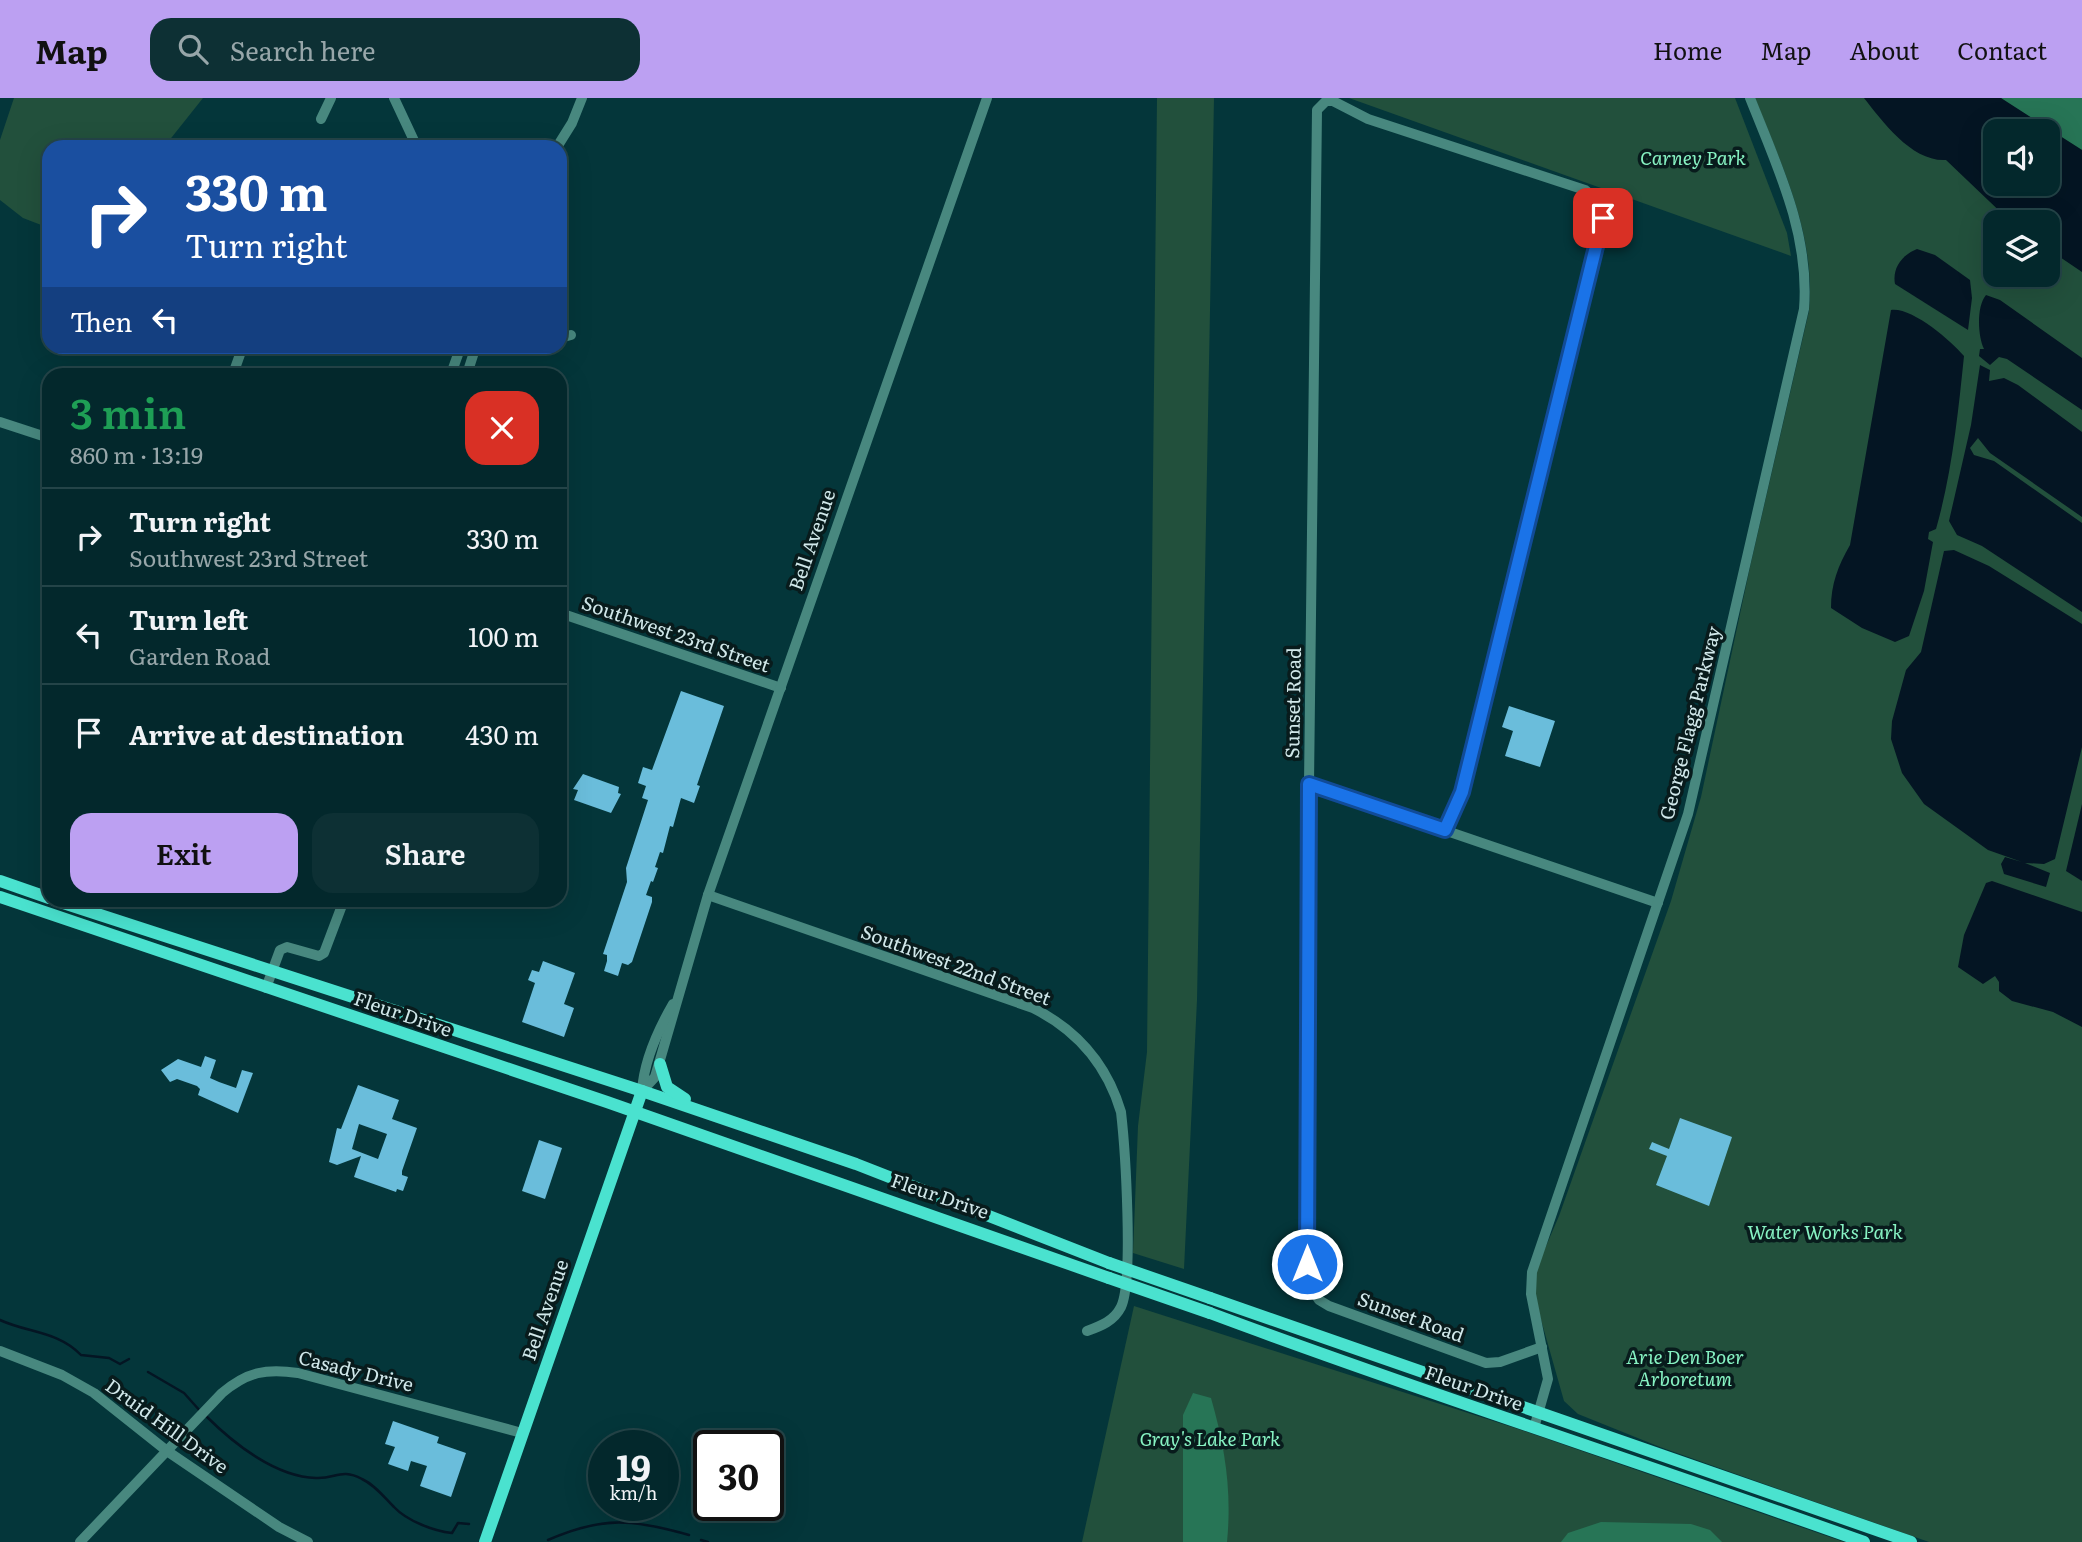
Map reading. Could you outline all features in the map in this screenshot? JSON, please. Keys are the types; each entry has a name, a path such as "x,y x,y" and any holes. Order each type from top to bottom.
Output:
{"main road":[{"name":"Fleur Drive","path":"0,881 42,896"},
{"name":"Fleur Drive","path":"0,897 635,1111 1210,1313 1408,1386 1688,1479 1864,1542"},
{"name":"Fleur Drive","path":"75,907 642,1091 856,1164 1109,1262 1911,1542"},
{"path":"660,1064 662,1078 673,1093 726,1120"},
{"name":"Bell Avenue","path":"485,1542 642,1091"}],"street":[{"path":"321,119 331,98"},
{"path":"394,98 414,140"},
{"name":"Bell Avenue","path":"642,1091 655,1077 660,1064 708,895 987,98"},
{"name":"George Flagg Parkway","path":"1534,1429 1548,1379 1531,1294 1535,1256 1658,903 1702,765 1804,309 1805,258 1797,223 1750,98"},
{"path":"561,140 572,123 580,99"},
{"name":"Sunset Road","path":"1445,830 1462,792 1603,218 1601,203 1585,190 1368,119 1333,101 1320,104 1317,117 1309,784 1308,1285 1319,1300 1329,1306 1486,1363 1500,1362 1542,1347"},
{"path":"0,422 42,436"},
{"name":"Southwest 23rd Street","path":"567,615 781,688"},
{"path":"1309,784 1658,903"},
{"name":"Southwest 22nd Street","path":"708,895 1032,1008 1073,1033 1094,1056 1112,1088 1121,1112 1126,1254 1125,1288 1121,1308 1109,1321 1087,1331"},
{"path":"266,988 280,950 287,947 319,956 324,953 341,907"},
{"name":"Bell Avenue","path":"642,1091 643,1074 660,1026 677,997"},
{"name":"Druid Hill Drive","path":"0,1351 62,1375 94,1393 167,1451 279,1527 308,1542"},
{"name":"Casady Drive","path":"80,1542 205,1410 246,1376 274,1370 298,1373 522,1433"}],"green space":[{"path":"14,98 203,98 170,140 42,140 42,225 23,218 0,200 0,140"},
{"path":"1157,98 1214,98 1197,1000 1184,1269 1133,1253 1138,1126 1147,1052"},
{"name":"Carney Park","path":"1349,98 1735,98 1787,233 1791,256"},
{"name":"Water Works Park","path":"1755,98 2082,98 2082,1542 1929,1542 1660,1447 1578,1414 1564,1401 1534,1295 1537,1267 1559,1216 1671,901 1701,797 1809,311 1807,255 1786,175"},
{"path":"2001,98 2082,98 2082,150 2060,136 2060,119 2033,119"},
{"name":"Gray's Lake Park","path":"1134,1306 1515,1428 1844,1542 1082,1542"},
{"path":"1193,1393 1211,1398 1220,1434 1228,1487 1227,1542 1183,1542 1183,1415"},
{"path":"1601,1522 1691,1524 1710,1530 1722,1542 1561,1542 1568,1533"}],"water":[{"path":"1864,98 2001,98 2034,119 1983,119 1983,195 1946,160 1922,155 1889,129"},
{"path":"2060,136 2082,150 2082,272 2060,257 2060,210 1998,210 1984,196 2060,196"},
{"path":"1917,249 1935,255 1970,280 1972,298 1968,330 1895,284 1894,278 1899,263"},
{"path":"1986,295 2000,300 2082,358 2082,410 2007,359 1999,357 1990,365 1979,356 1980,349 1984,349 1979,330 1979,314"},
{"path":"1891,310 1900,310 1920,319 1964,356 1946,486 1936,529 1929,532 1928,539 1933,542 1924,591 1909,636 1895,642 1862,628 1831,608 1836,575 1850,545"},
{"path":"1980,365 1990,370 1989,381 2004,378 2018,385 2082,432 2082,517 1990,453 1978,438 1970,448 1974,455 1994,461 2082,523 2082,612 1982,546 1957,535 1949,521 1971,425"},
{"path":"1954,550 1989,566 2082,624 2082,747 2055,859 2044,864 2025,863 2050,873 2046,887 2004,874 2001,864 2005,857 2022,862 1988,850 1924,804 1902,773 1891,739 1892,721 1906,670 1921,652 1944,551"},
{"path":"2082,804 2082,881 2066,871"},
{"path":"1992,881 2082,912 2082,1027 2053,1012 2012,1001 1999,991 1999,982 1995,976 1983,984 1958,967 1964,935 1986,883"}],"building":[{"path":"681,691 724,706 697,785 700,786 694,803 681,798 663,853 660,852 655,867 658,868 646,895 652,897 652,902 632,962 628,965 622,963 618,976 604,971 607,955 603,954 627,882 626,868 648,800 642,798 646,786 638,783 643,767 652,770"},
{"path":"1509,706 1555,721 1540,767 1505,756 1513,731 1502,727"},
{"path":"583,774 619,787 618,793 621,794 611,813 574,800 578,790 573,789"},
{"path":"543,961 575,973 564,1004 574,1008 564,1037 522,1022 535,983 528,980 532,970 539,972"},
{"path":"205,1056 216,1060 210,1078 219,1082 236,1088 242,1070 253,1073 238,1113 198,1095 200,1089 197,1086 177,1079 170,1082 161,1070 178,1059 201,1067"},
{"path":"358,1085 399,1100 392,1119 417,1128 402,1171 402,1175 408,1177 403,1191 397,1189 396,1192 354,1177 361,1156 337,1165 329,1162 337,1128 341,1129","holes":["359,1124 387,1134 378,1159 352,1149"]},
{"path":"1680,1118 1732,1137 1709,1206 1656,1185 1667,1156 1649,1149 1652,1142 1669,1149"},
{"path":"539,1140 562,1148 545,1199 522,1191"},
{"path":"393,1421 439,1437 437,1443 466,1453 451,1497 420,1486 427,1466 411,1461 408,1471 388,1464 395,1447 385,1444"}],"waterway":[{"path":"0,1320 63,1341 81,1355 109,1358 120,1364 129,1359"},
{"path":"148,1372 184,1393 201,1412"},
{"path":"206,1416 243,1448 286,1472 316,1478 349,1474 371,1484 399,1512 421,1524 452,1533 458,1523 469,1524"},
{"path":"548,1540 585,1527 618,1522 689,1535"},
{"path":"701,1540 708,1542"}],"route":[{"path":"1307,1264 1309,784 1445,830 1462,792 1603,218"}],"park label":[{"name":"Arie Den Boer Arboretum","path":"1685,1368"}]}
